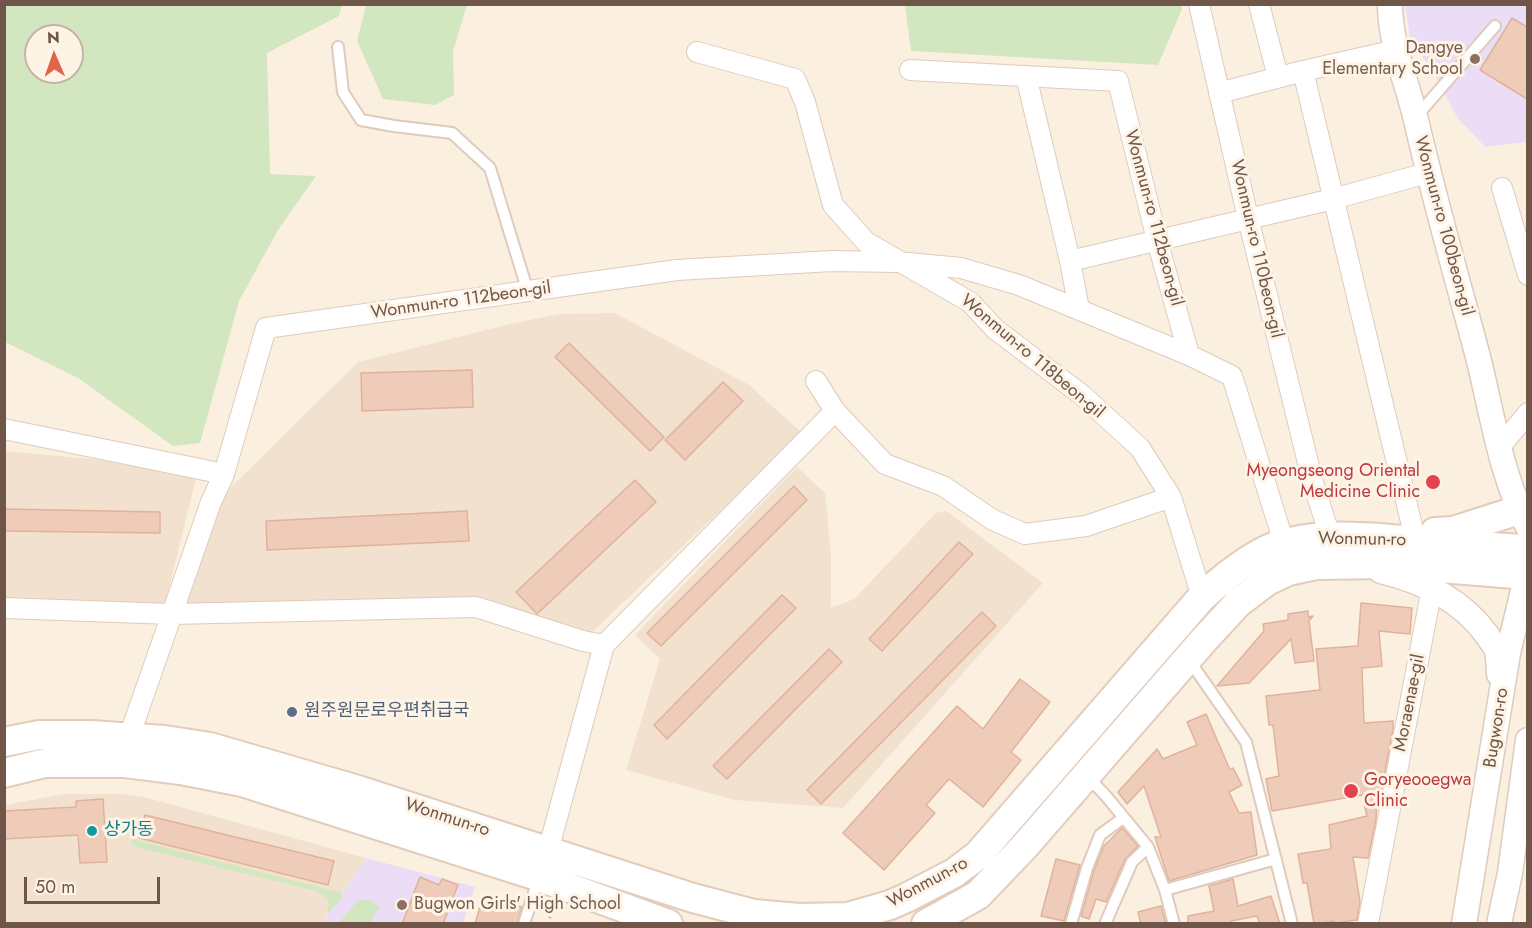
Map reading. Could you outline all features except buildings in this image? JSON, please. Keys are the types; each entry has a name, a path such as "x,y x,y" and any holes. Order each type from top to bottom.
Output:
{"main road":[{"path":"1367,537 1453,531 1524,515"},
{"name":"Wonmun-ro","path":"4,742 39,735 127,750 181,770 242,782 544,864 754,914 799,918 848,917 890,905 909,911 978,855 1202,597 1242,566 1284,543 1329,536 1367,537 1527,567"},
{"name":"Wonmun-ro","path":"926,924 978,895 1024,847 1238,603 1267,580 1288,571 1316,565 1527,567"},
{"name":"Wonmun-ro","path":"4,773 45,763 127,750"},
{"name":"Wonmun-ro","path":"544,864 668,924"}],"street":[{"name":"Wonmun-ro 110beon-gil","path":"1199,4 1248,218 1313,483 1329,536"},
{"path":"1259,4 1278,77"},
{"name":"Wonmun-ro 100beon-gil","path":"1390,4 1396,50 1415,118 1427,173 1477,354 1512,494 1524,515"},
{"path":"1219,93 1396,50"},
{"name":"Wonmun-ro 118beon-gil","path":"697,52 795,79 805,102 833,206 866,242 970,302 994,329 1082,395 1140,448 1171,497 1202,597"},
{"path":"910,70 1026,76 1070,261 1079,309"},
{"path":"1303,71 1414,534"},
{"name":"Wonmun-ro 112beon-gil","path":"1026,76 1118,81 1157,240 1189,355"},
{"path":"1070,261 1333,199 1427,173"},
{"path":"1502,188 1527,275"},
{"name":"Wonmun-ro 112beon-gil","path":"127,750 171,614 211,502 224,474 266,328 677,270 832,261 898,262 961,268 1019,285 1232,375 1284,543"},
{"path":"816,381 836,411 885,464 944,486 993,520 1025,534 1086,526 1171,497"},
{"path":"544,864 603,645 836,411"},
{"path":"1500,447 1527,413"},
{"path":"4,429 224,474"},
{"path":"1356,564 1405,577 1432,588 1456,603 1478,621 1497,649 1501,702"},
{"name":"Bugwon-ro","path":"1464,924 1508,653 1527,567"},
{"name":"Moraenae-gil","path":"1368,924 1432,588"},
{"path":"4,608 171,614 476,607 583,641 603,645"},
{"name":"Bugwon-ro","path":"1499,924 1518,874 1527,741"}],"lane":[{"path":"1415,118 1495,26"},
{"path":"338,47 343,92 361,120 452,133 490,168 528,292"},
{"path":"1188,658 1246,742 1292,924"},
{"path":"1087,775 1148,847 1165,890 1174,924"},
{"path":"1071,924 1087,868 1100,835 1123,818"},
{"path":"1105,924 1132,862 1148,847"},
{"path":"1165,890 1276,859"},
{"path":"524,924 544,864"}],"path":[{"path":"548,924 553,906"}],"shaded area":[{"name":"Dangye Elementary School","path":"1405,5 1527,5 1527,142 1485,147 1457,117 1437,79 1410,38"},
{"path":"615,313 749,385 802,433 590,634 493,607 182,605 222,496 358,362 559,314"},
{"path":"5,451 122,462 196,479 164,608 5,605"},
{"path":"797,467 825,493 831,555 831,607 855,598 936,513 946,511 1043,583 843,808 735,800 626,770 660,659 635,635"},
{"path":"64,794 120,794 144,797 366,858 322,923 5,924 5,805"},
{"name":"Bugwon Girls' High School","path":"366,858 475,887 463,923 322,924"}],"green space":[{"path":"372,4 467,5 453,51 454,95 435,105 383,99 357,41 366,6"},
{"path":"1181,4 1182,9 1158,65 911,51 905,5"},
{"path":"4,5 342,5 339,16 267,53 270,174 316,176 278,230 239,301 200,443 173,446 78,378 5,342"},
{"path":"132,839 342,893 341,899 328,914 328,899 316,891 132,846"},
{"path":"368,899 380,907 370,923 339,923 357,901"}],"place":[{"name":"Dangye Elementary School","path":"1475,59"},
{"name":"Myeongseong Oriental Medicine Clinic","path":"1433,482"},
{"name":"원주원문로우편취급국","path":"292,712"},
{"name":"Goryeooegwa Clinic","path":"1351,791"},
{"name":"상가동","path":"92,831"},
{"name":"Bugwon Girls' High School","path":"402,905"}]}
